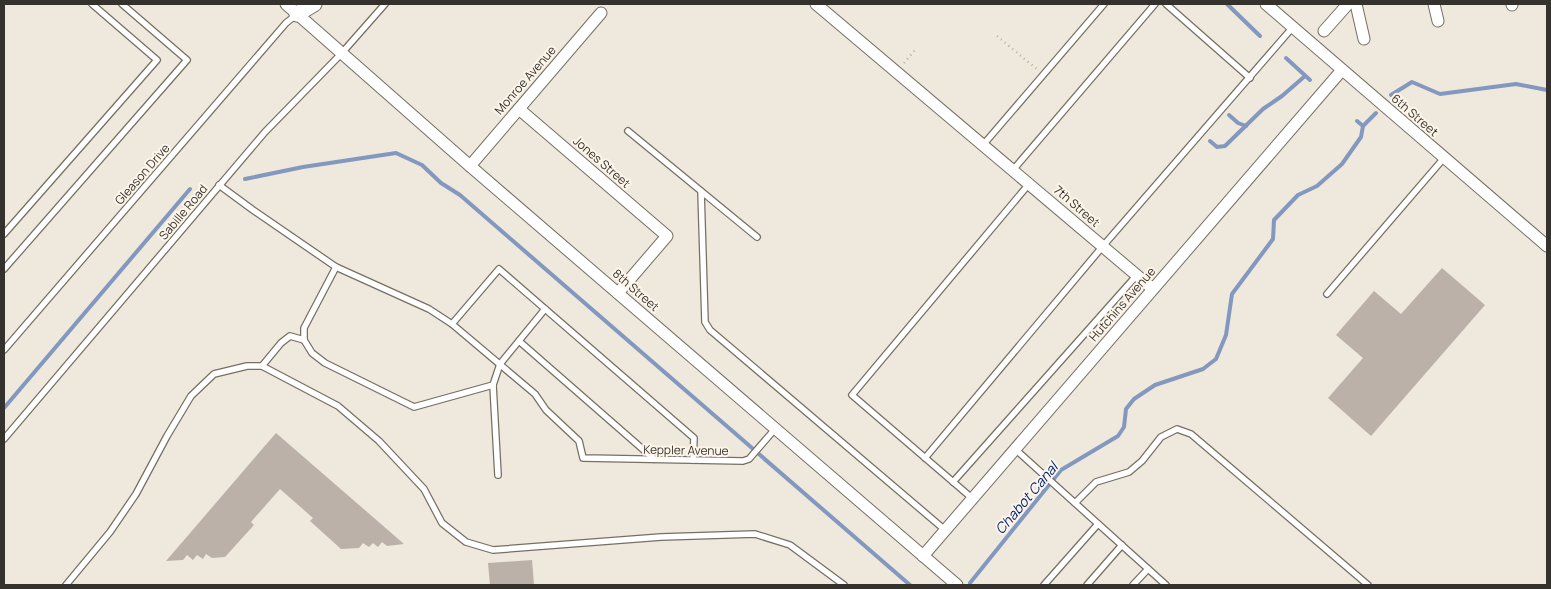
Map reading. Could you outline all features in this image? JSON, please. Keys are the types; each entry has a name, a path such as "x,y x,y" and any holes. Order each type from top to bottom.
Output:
{"street":[{"path":"292,9 314,4"},
{"name":"7th Street","path":"816,4 1030,183 1153,289"},
{"name":"6th Street","path":"1266,4 1547,246"},
{"path":"1324,30 1348,4"},
{"path":"1356,4 1364,39"},
{"path":"1434,4 1438,22"},
{"name":"8th Street","path":"292,9 470,166 957,585"},
{"name":"Monroe Avenue","path":"470,166 601,13"},
{"name":"Hutchins Avenue","path":"923,556 1342,70"},
{"name":"Jones Street","path":"519,109 667,236 618,294"}],"lane":[{"path":"4,234 157,60 92,4"},
{"path":"4,269 187,60 122,4"},
{"name":"Sabille Road","path":"4,439 265,132 341,54 385,4"},
{"path":"983,145 1104,4"},
{"path":"1014,170 1155,4"},
{"path":"1166,4 1250,78"},
{"name":"Gleason Drive","path":"4,350 286,22 292,9"},
{"path":"925,458 1103,246 1293,28"},
{"path":"628,131 757,237"},
{"path":"1327,294 1444,158"},
{"path":"973,499 852,395 1030,183"},
{"path":"219,185 252,210 336,267 429,309 452,324 500,364"},
{"path":"701,191 705,322 710,330 945,530"},
{"path":"336,267 304,328 304,340 312,353 325,363 414,407 493,385"},
{"path":"452,324 499,269 694,438 693,460"},
{"path":"953,482 1137,275"},
{"path":"498,475 493,385 500,364 546,309"},
{"path":"262,366 281,342 290,336 304,340"},
{"path":"519,341 654,459"},
{"name":"Keppler Avenue","path":"500,364 535,394 546,410 579,441 583,458 743,461 752,456 776,429"},
{"path":"66,585 110,532 136,494 191,396 214,374 247,366 262,366 338,406 379,441 424,489 442,523 466,542 493,550 661,537 755,534 790,545 844,585"},
{"path":"1075,503 1096,482 1129,472 1161,437 1177,429 1191,434 1368,585"},
{"path":"1015,449 1166,585"},
{"path":"1044,585 1098,524"},
{"path":"1087,585 1122,545"},
{"path":"1133,585 1148,569"}],"path":[{"path":"997,36 1043,74"},
{"path":"897,72 916,50"}],"building":[{"path":"1442,268 1485,305 1371,436 1328,398 1363,358 1336,335 1374,291 1401,314"},
{"path":"276,433 404,544 387,546 382,542 378,547 373,543 369,547 363,543 359,548 341,549 310,521 313,518 280,489 251,522 254,525 225,557 212,558 206,554 203,559 197,555 193,560 187,555 183,560 166,561"},
{"path":"532,560 534,585 490,585 488,563"}],"waterway":[{"path":"1227,4 1260,36"},
{"path":"1286,58 1310,80"},
{"path":"1210,141 1217,147 1225,146 1263,109 1282,96 1305,76"},
{"name":"Chabot Canal","path":"1391,95 1412,82 1440,94 1516,84 1547,90"},
{"name":"Chabot Canal","path":"970,583 1061,470 1118,436 1124,427 1126,409 1134,399 1155,385 1203,369 1216,359 1226,335 1232,294 1273,239 1274,220 1298,195 1317,186 1342,164 1361,137 1363,126 1376,113"},
{"path":"1229,115 1238,123 1246,126"},
{"name":"Chabot Canal","path":"1357,121 1363,126"},
{"path":"245,179 303,167 396,153 422,165 441,183 460,195 910,585"},
{"path":"4,408 190,189"}]}
